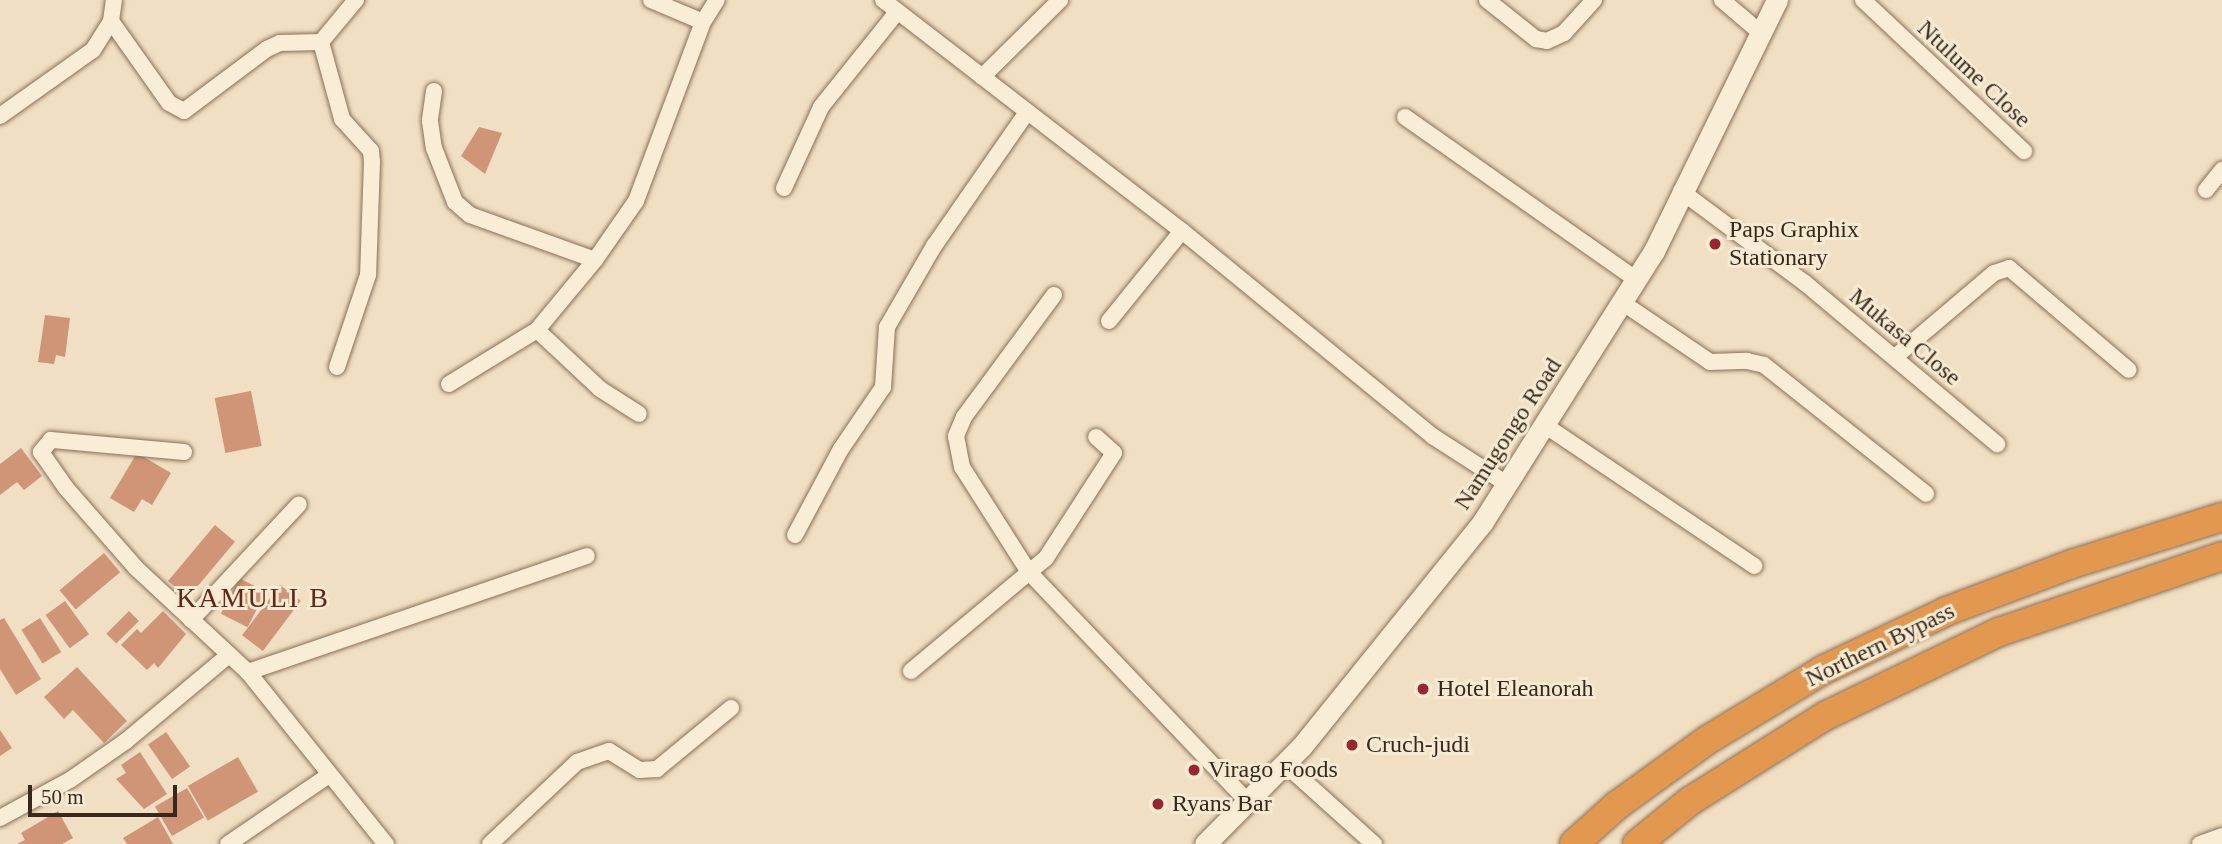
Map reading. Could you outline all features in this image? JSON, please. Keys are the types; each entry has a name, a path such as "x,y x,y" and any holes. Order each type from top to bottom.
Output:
{"highway":[{"name":"Northern Bypass","path":"1574,844 1616,806 1709,739 1823,670 1947,611 2072,564 2222,517"},
{"name":"Northern Bypass","path":"1637,844 1690,801 1825,716 1999,632 2222,556"}],"main road":[{"name":"Namugongo Road","path":"1205,844 1249,803 1377,658 1507,484 1637,280 1777,0"}],"street":[{"path":"0,116 93,50 111,21 114,0"},
{"path":"111,21 169,103 184,111 267,49 280,43 321,42 356,0"},
{"path":"651,0 703,22"},
{"path":"449,384 537,330 595,260 636,201 703,22 717,0"},
{"path":"883,0 1182,231 1434,437 1507,484"},
{"path":"982,77 1060,0"},
{"path":"1487,0 1536,39 1547,41 1563,33 1594,0"},
{"path":"1722,0 1762,34"},
{"name":"Ntulume Close","path":"1863,0 2024,151"},
{"path":"784,188 821,107 897,12"},
{"path":"321,42 342,119 371,151 372,162 368,275 337,367"},
{"path":"434,91 430,121 435,148 455,202 470,215 595,260"},
{"path":"796,536 841,449 883,387 887,327 934,246 1027,112"},
{"path":"1405,117 1637,280"},
{"path":"2206,190 2222,170"},
{"name":"Mukasa Close","path":"1681,191 1895,357 1997,444"},
{"path":"1110,321 1182,231"},
{"path":"1895,357 1994,273 2009,268 2129,370"},
{"path":"1054,295 964,417 956,436 962,467 1029,572 1249,803"},
{"path":"1623,303 1710,362 1747,361 1764,365 1926,494"},
{"path":"537,330 600,389 639,414"},
{"path":"1546,426 1754,566"},
{"path":"911,671 1029,572 1060,541 1114,453 1096,437"},
{"path":"184,452 51,440 41,452 66,488 136,568 248,672 386,844"},
{"path":"191,620 299,504"},
{"path":"248,672 587,556"},
{"path":"0,818 70,780 126,741 229,655"},
{"path":"490,844 578,762 595,752 609,751 640,770 657,769 731,708"},
{"path":"1285,764 1374,844"},
{"path":"228,844 329,775"},
{"path":"2200,844 2222,836"}],"building":[{"path":"479,127 502,133 485,174 461,156"},
{"path":"45,315 70,318 65,357 56,355 54,364 38,362"},
{"path":"251,391 262,446 225,453 215,398"},
{"path":"21,448 42,476 24,490 17,482 0,495 0,464"},
{"path":"137,453 171,473 152,505 142,499 134,512 110,498"},
{"path":"215,525 235,542 188,598 168,581"},
{"path":"104,553 120,572 76,609 60,590"},
{"path":"239,578 266,592 248,627 221,614"},
{"path":"280,585 301,601 263,651 242,635"},
{"path":"65,601 89,634 70,648 46,615"},
{"path":"129,611 139,621 116,644 106,634"},
{"path":"163,611 186,634 158,668 154,663 147,670 121,645 137,629 141,633"},
{"path":"4,618 41,679 16,695 0,669 0,620"},
{"path":"40,618 61,652 43,664 21,630"},
{"path":"77,667 127,721 104,743 73,710 64,719 44,697"},
{"path":"0,730 12,748 0,756"},
{"path":"166,732 190,766 172,779 148,745"},
{"path":"140,752 167,794 144,809 116,779 126,773 121,765"},
{"path":"238,757 258,792 208,821 188,786"},
{"path":"187,788 204,817 172,836 155,806"},
{"path":"58,811 73,838 62,844 17,844 25,840 21,833"},
{"path":"158,817 173,844 127,844 123,838"}],"place":[{"name":"Paps Graphix Stationary","path":"1715,244"},
{"name":"Hotel Eleanorah","path":"1423,689"},
{"name":"Cruch-judi","path":"1352,745"},
{"name":"Virago Foods","path":"1194,770"},
{"name":"Ryans Bar","path":"1158,804"}],"district":[{"name":"KAMULI B","path":"253,598"}]}
